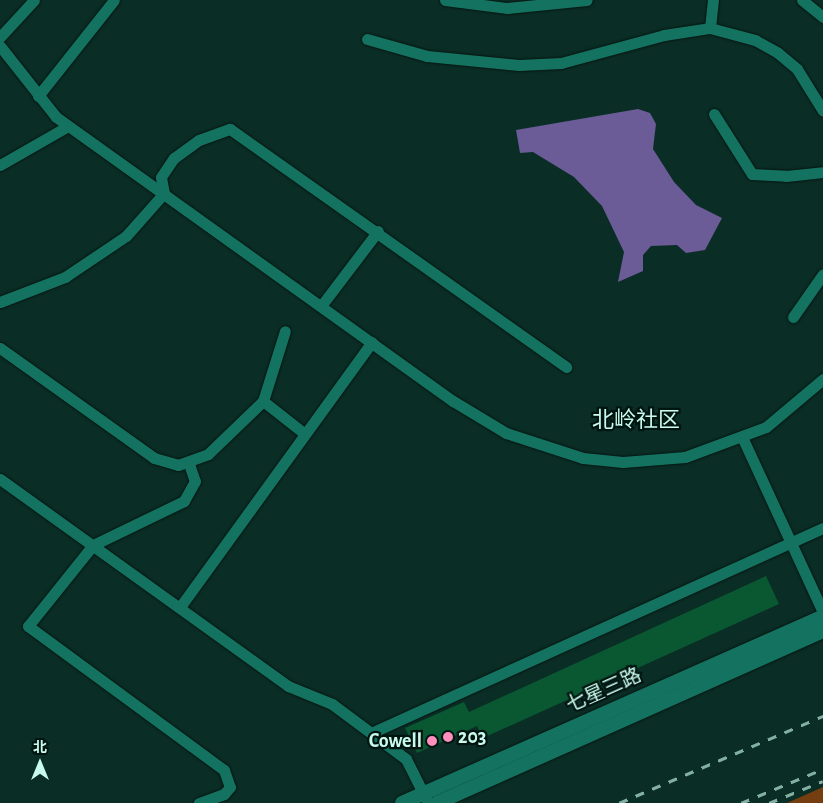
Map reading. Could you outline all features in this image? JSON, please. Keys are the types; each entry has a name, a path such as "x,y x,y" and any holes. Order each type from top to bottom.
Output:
{"street":[{"path":"0,37 34,0"},
{"path":"38,96 114,0"},
{"path":"445,0 507,8 587,0"},
{"path":"710,28 713,0"},
{"path":"802,0 823,16"},
{"path":"367,38 428,56 519,65 561,63 664,35 710,28 755,40 778,53 797,69 823,111"},
{"path":"0,46 38,96 68,126 116,158 453,401 506,433 543,449 583,458 658,461 743,439 788,411 823,380"},
{"path":"714,114 752,174 786,176 823,172"},
{"path":"0,165 68,126"},
{"path":"0,302 94,260 146,217 164,193 161,177 174,158 214,132 230,129 566,367"},
{"path":"321,306 378,232"},
{"path":"793,317 823,274"},
{"path":"0,348 154,458 166,464 189,464 231,436 263,402 285,331"},
{"path":"180,607 372,342"},
{"path":"263,402 305,434"},
{"path":"743,439 823,614"},
{"path":"189,464 195,481 184,501 93,545 28,626 224,770 230,787 224,794 199,803"},
{"path":"0,479 288,686 332,704 406,759 426,798"},
{"path":"371,733 823,528"},
{"name":"七星三路","path":"402,803 426,798 823,614"},
{"name":"七星三路","path":"437,803 823,631"}],"shaded area":[{"path":"638,109 650,113 656,124 653,149 674,182 696,205 722,218 705,250 686,253 677,245 651,246 643,255 643,271 618,282 624,252 602,206 574,177 533,152 520,153 516,130"},
{"path":"823,787 823,803 787,803"}],"building":[{"path":"766,576 779,604 483,738 477,726 417,753 405,728 464,702 469,712"}],"railway":[{"path":"619,803 823,716"},
{"path":"741,803 823,769"},
{"path":"769,803 823,781"}],"place":[{"name":"203","path":"448,737"},
{"name":"Cowell","path":"432,741"}],"district":[{"name":"北岭社区","path":"636,421"}]}
